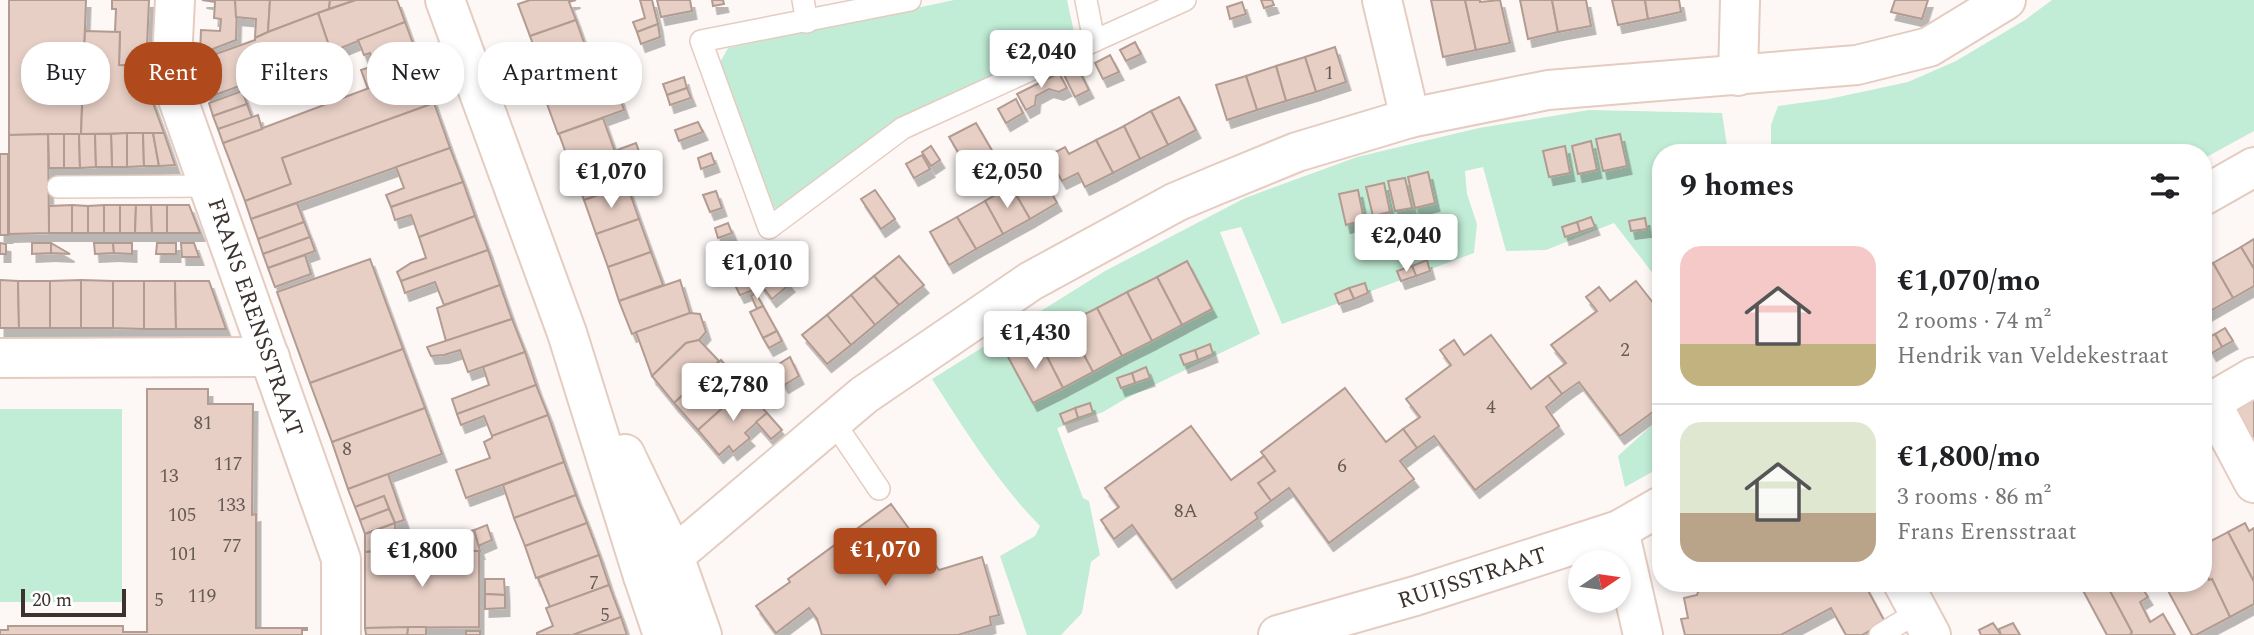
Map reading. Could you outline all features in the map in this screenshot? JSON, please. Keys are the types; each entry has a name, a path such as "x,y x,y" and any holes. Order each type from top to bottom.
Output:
{"street":[{"name":"FRANS ERENSSTRAAT","path":"175,0 171,80 341,559 341,635"},
{"path":"445,0 567,333 663,635"},
{"path":"1382,0 1410,118"},
{"path":"1738,76 1740,0"},
{"path":"643,576 674,556 864,395 1031,281 1176,202 1297,152 1410,118 1548,90 1857,65 1929,47 2006,0"},
{"path":"2212,191 2254,167"},
{"path":"567,333 674,556 702,635"},
{"path":"0,359 270,357"},
{"path":"2212,401 2254,377"},
{"path":"2212,406 2254,483"},
{"name":"RUIJSSTRAAT","path":"1278,635 1415,596 1619,530 1652,511"},
{"path":"1619,530 1643,635"}],"lane":[{"path":"803,0 807,22"},
{"path":"910,0 701,41 769,228 902,128 1185,0"},
{"path":"1086,0 1094,41"},
{"path":"58,187 209,186"},
{"path":"833,421 879,489"},
{"path":"1880,635 1917,610"}],"green space":[{"path":"954,0 1067,0 1076,41 780,209 768,206 718,66 728,48"},
{"path":"2052,0 2254,0 2254,131 2212,154 2212,144 1771,144 1771,125 1778,106 1829,99 1908,82 1956,61 2025,20"},
{"path":"1589,110 1722,113 1727,144 1652,144 1652,272 1614,223 1546,250 1506,251 1483,167 1465,171 1467,194 1477,224 1474,253 1282,324 1241,227 1220,232 1260,334 1103,412 1057,428 1083,498 1089,501 1100,555 1091,562 1082,613 1061,635 1027,635 1000,556 1035,536 1040,526 996,474 932,379 1105,271 1245,198 1357,157 1479,128"},
{"path":"0,409 122,409 122,602 0,602"},
{"path":"1652,425 1652,472 1625,487 1618,456"}],"building":[{"path":"9,0 86,0 84,42 21,42 21,105 82,105 81,134 9,135"},
{"path":"112,0 149,0 147,42 124,42 124,65 119,65 120,32 115,32 116,9 112,9"},
{"path":"202,0 235,0 237,4 236,40 222,45 222,42 200,42 201,30 220,31 221,19 214,18 215,2"},
{"path":"235,0 270,0 268,32 255,38 256,19 236,17"},
{"path":"270,0 330,0 329,9 268,32"},
{"path":"330,0 356,0 329,9"},
{"path":"356,0 397,0 405,22 353,43 328,42 318,13"},
{"path":"530,0 576,0 569,2 576,20 530,36 518,4"},
{"path":"640,0 652,0 658,24 637,32 633,22 645,18"},
{"path":"657,0 690,0 692,11 661,17"},
{"path":"712,0 723,0 724,4 713,6"},
{"path":"1261,0 1272,0 1274,5 1264,8"},
{"path":"1431,0 1465,0 1476,50 1443,57"},
{"path":"1465,0 1500,0 1510,43 1476,50"},
{"path":"1520,0 1552,0 1558,32 1528,39"},
{"path":"1552,0 1586,0 1591,26 1558,32"},
{"path":"1612,0 1645,0 1648,19 1618,25"},
{"path":"1645,0 1679,0 1681,12 1648,19"},
{"path":"1895,0 1928,0 1922,19 1891,12"},
{"path":"1242,2 1246,14 1230,19 1227,7"},
{"path":"318,13 328,42 249,42"},
{"path":"576,20 584,42 532,42 530,36"},
{"path":"405,22 412,42 367,42 367,54 364,55 358,40"},
{"path":"658,24 660,37 642,44 637,32"},
{"path":"85,31 120,32 119,65 124,65 124,105 154,105 164,133 81,134 82,105 110,105 110,42 85,42"},
{"path":"1135,42 1141,54 1126,61 1120,50"},
{"path":"236,47 236,87 222,92 222,52"},
{"path":"1335,47 1346,82 1316,92 1305,57"},
{"path":"1110,55 1119,72 1103,79 1095,63"},
{"path":"1305,57 1316,92 1286,101 1276,66"},
{"path":"1276,66 1286,101 1257,110 1246,76"},
{"path":"367,68 367,86 361,70"},
{"path":"1078,68 1089,90 1075,97 1064,75"},
{"path":"1059,73 1067,88 1059,92 1049,89 1036,96 1035,105 1026,110 1017,94"},
{"path":"1246,76 1257,110 1227,120 1216,85"},
{"path":"684,77 687,88 667,95 663,84"},
{"path":"687,88 691,98 670,105 667,95"},
{"path":"367,89 367,105 428,105 282,158 291,184 245,201 223,143 324,105 353,105 353,94"},
{"path":"236,93 236,105 244,105 213,116 210,105 222,105 222,98"},
{"path":"1179,97 1196,130 1168,145 1151,111"},
{"path":"1016,99 1023,113 1006,123 998,109"},
{"path":"247,105 252,118 218,129 213,116"},
{"path":"428,105 435,105 450,148 251,219 245,201 291,184 282,158"},
{"path":"547,105 622,105 624,110 558,134"},
{"path":"1151,111 1168,145 1140,159 1124,126"},
{"path":"258,115 262,129 223,143 218,129"},
{"path":"603,118 615,152 571,167 558,134"},
{"path":"698,122 703,132 679,141 675,130"},
{"path":"976,123 994,154 968,169 949,137"},
{"path":"1124,126 1140,159 1113,173 1096,140"},
{"path":"127,133 143,133 144,166 127,167"},
{"path":"127,133 127,167 112,167 111,134"},
{"path":"143,133 153,133 159,166 144,166"},
{"path":"153,133 164,133 175,165 159,166"},
{"path":"48,134 64,134 64,168 49,168"},
{"path":"48,134 49,233 9,234 9,135"},
{"path":"64,134 79,134 80,168 64,168"},
{"path":"79,134 95,134 96,167 80,168"},
{"path":"95,134 111,134 112,167 96,167"},
{"path":"1620,134 1627,166 1603,171 1596,139"},
{"path":"1096,140 1113,173 1085,187 1078,173 1062,181 1048,156 1065,147 1069,154"},
{"path":"1591,141 1597,170 1578,174 1572,146"},
{"path":"636,143 648,177 584,200 571,167"},
{"path":"931,146 940,160 931,166 922,152"},
{"path":"1565,146 1570,173 1549,177 1543,151"},
{"path":"450,148 463,182 391,207 386,195 404,188 396,167"},
{"path":"711,153 715,164 701,169 698,158"},
{"path":"0,154 8,154 8,235 0,235"},
{"path":"922,155 930,169 914,178 906,164"},
{"path":"1039,171 1057,203 1030,219 1011,186"},
{"path":"1428,172 1435,203 1415,208 1408,177"},
{"path":"1405,178 1412,208 1395,211 1388,181"},
{"path":"463,182 475,216 419,237 411,215 395,220 391,207"},
{"path":"1384,183 1390,212 1373,216 1366,187"},
{"path":"627,185 639,219 596,234 584,200"},
{"path":"1011,186 1030,219 1003,234 985,201"},
{"path":"875,190 895,219 881,229 861,199"},
{"path":"1358,190 1364,220 1346,225 1339,194"},
{"path":"716,191 722,208 710,212 703,195"},
{"path":"985,201 1003,234 976,249 957,217"},
{"path":"297,203 304,222 258,239 251,219"},
{"path":"72,205 88,206 88,233 72,233"},
{"path":"72,205 72,233 49,233 49,206"},
{"path":"104,205 104,233 88,233 88,206"},
{"path":"104,205 120,205 120,233 104,233"},
{"path":"120,205 136,205 135,233 120,233"},
{"path":"136,205 151,205 152,233 135,233"},
{"path":"151,205 167,205 167,233 152,233"},
{"path":"167,205 189,205 200,233 167,233"},
{"path":"475,216 488,250 401,281 397,272 426,258 419,237"},
{"path":"957,217 976,249 949,265 930,232"},
{"path":"1591,217 1595,227 1580,232 1577,222"},
{"path":"1645,218 1647,229 1631,231 1629,221"},
{"path":"639,219 651,252 608,267 596,234"},
{"path":"304,222 310,237 263,254 258,239"},
{"path":"1577,222 1580,232 1565,237 1562,227"},
{"path":"728,223 732,233 718,238 715,228"},
{"path":"310,237 315,251 268,268 263,254"},
{"path":"2254,239 2254,269 2241,247"},
{"path":"0,243 6,244 6,254 0,254"},
{"path":"32,243 51,243 51,253 32,254"},
{"path":"51,243 70,254 51,253"},
{"path":"94,243 113,243 114,253 95,254"},
{"path":"113,243 132,243 132,254 114,253"},
{"path":"157,243 176,243 176,254 156,254"},
{"path":"181,243 194,243 199,257 182,257"},
{"path":"2241,247 2254,269 2254,286 2233,298 2213,263"},
{"path":"488,250 500,285 444,305 435,282 405,293 401,281"},
{"path":"651,252 663,285 619,301 608,267"},
{"path":"305,255 311,274 275,287 268,268"},
{"path":"899,256 924,285 899,305 874,276"},
{"path":"370,259 403,349 310,383 277,292"},
{"path":"1427,260 1430,271 1416,276 1412,266"},
{"path":"1187,261 1212,309 1182,325 1157,277"},
{"path":"774,263 790,284 772,299 756,278"},
{"path":"2212,264 2233,298 2212,310"},
{"path":"1412,266 1416,276 1401,281 1397,271"},
{"path":"744,268 749,280 735,285 731,272"},
{"path":"874,276 899,305 875,325 851,295"},
{"path":"1157,277 1182,325 1152,341 1127,292"},
{"path":"0,280 18,281 19,328 0,328"},
{"path":"81,280 113,281 113,328 81,328"},
{"path":"81,280 81,328 50,328 50,281"},
{"path":"680,280 690,313 632,334 619,301"},
{"path":"749,280 753,290 740,295 735,285"},
{"path":"18,281 50,281 50,328 19,328"},
{"path":"113,281 144,281 144,329 113,328"},
{"path":"144,281 175,281 176,329 144,329"},
{"path":"175,281 209,281 226,329 176,329"},
{"path":"1636,281 1652,301 1652,413 1620,436 1579,382 1562,394 1548,376 1566,363 1551,345 1597,311 1586,297 1599,287 1610,301"},
{"path":"1365,283 1368,293 1354,299 1349,288"},
{"path":"500,285 512,319 446,341 437,308"},
{"path":"1349,288 1354,299 1339,304 1335,294"},
{"path":"1127,292 1152,341 1122,356 1097,308"},
{"path":"756,293 763,306 757,309 751,296"},
{"path":"851,295 875,325 851,345 827,315"},
{"path":"763,306 777,331 763,338 750,312"},
{"path":"1097,308 1122,356 1093,372 1067,323"},
{"path":"690,313 700,314 706,332 699,340 686,343 652,376 636,332"},
{"path":"827,315 851,345 827,364 802,335"},
{"path":"512,319 525,352 468,372 460,350 431,356 427,347"},
{"path":"1067,323 1093,372 1063,388 1038,339"},
{"path":"2225,328 2233,341 2222,347 2215,334"},
{"path":"777,331 782,341 769,348 763,338"},
{"path":"2215,334 2222,347 2212,353 2212,336"},
{"path":"1491,335 1531,389 1548,376 1562,394 1546,407 1559,426 1475,490 1434,436 1417,448 1403,429 1420,417 1406,399 1451,365 1440,350 1454,340 1464,355"},
{"path":"1038,339 1063,388 1033,403 1007,355"},
{"path":"699,340 719,361 674,403 652,376 686,343"},
{"path":"1210,344 1213,354 1198,360 1195,350"},
{"path":"403,349 425,408 332,442 310,383"},
{"path":"1195,350 1198,360 1184,365 1180,355"},
{"path":"525,352 536,385 457,414 452,399 489,385 483,367"},
{"path":"790,357 799,376 784,385 774,367"},
{"path":"721,360 745,388 698,430 674,403"},
{"path":"1146,367 1150,378 1135,383 1132,373"},
{"path":"1132,373 1135,383 1121,388 1117,378"},
{"path":"536,385 548,415 492,436 484,416 461,425 457,414"},
{"path":"745,388 767,413 745,433 750,438 733,452 729,446 719,455 698,430"},
{"path":"1345,388 1386,442 1403,429 1417,448 1400,461 1414,479 1329,543 1289,488 1271,501 1258,483 1275,471 1261,452"},
{"path":"147,389 208,389 208,404 253,404 252,515 256,514 256,628 307,628 302,630 302,635 0,635 0,630 8,630 8,626 123,626 123,632 147,632"},
{"path":"2254,399 2254,436 2241,443 2225,416"},
{"path":"1090,403 1093,413 1078,418 1075,408"},
{"path":"425,408 442,454 348,489 332,442"},
{"path":"1075,408 1078,418 1064,424 1060,414"},
{"path":"767,413 782,430 771,439 756,422"},
{"path":"548,415 564,462 466,498 456,470 490,458 484,442 492,436"},
{"path":"1191,426 1231,480 1264,456 1275,471 1258,483 1271,501 1255,513 1258,518 1172,580 1132,525 1114,539 1101,520 1119,507 1105,488"},
{"path":"564,462 576,495 514,518 503,485"},
{"path":"388,474 404,520 395,523 384,496 355,507 348,489"},
{"path":"576,495 587,523 525,546 514,518"},
{"path":"384,496 389,509 360,520 355,507"},
{"path":"891,504 939,570 982,557 999,615 990,617 991,625 958,635 822,635 817,619 809,608 776,633 756,606 790,582 788,579"},
{"path":"389,509 395,523 365,534 360,520"},
{"path":"395,523 396,550 365,552 365,534"},
{"path":"587,523 599,555 536,578 525,546"},
{"path":"2245,523 2249,531 2254,528 2254,582 2228,532"},
{"path":"487,525 492,540 478,546 474,530"},
{"path":"474,530 480,551 461,551 456,536"},
{"path":"2228,532 2254,582 2254,604 2230,617 2212,579 2212,540"},
{"path":"479,551 479,627 365,628 365,552"},
{"path":"599,555 609,585 550,607 538,578"},
{"path":"485,579 504,579 505,595 485,594"},
{"path":"2212,579 2230,617 2192,635 2169,592 2212,592"},
{"path":"609,585 621,617 573,635 537,635 553,626 546,608"},
{"path":"1698,592 1869,592 1885,622 1862,635 1846,635 1831,608 1781,635 1685,635 1681,619 1688,618 1684,598 1697,595"},
{"path":"2084,592 2111,592 2132,632 2130,635 2107,635"},
{"path":"2111,592 2145,592 2148,597 2140,602 2150,622 2163,614 2175,635 2130,635 2132,632"},
{"path":"485,594 505,595 505,608 485,609"},
{"path":"621,617 627,635 573,635"},
{"path":"1993,623 2001,635 1981,635 1979,630"},
{"path":"2013,623 2020,635 2001,635 1999,629"},
{"path":"408,627 426,627 426,635 407,635"},
{"path":"408,627 407,635 366,635 365,628"},
{"path":"466,631 480,631 480,635 466,635"}]}
